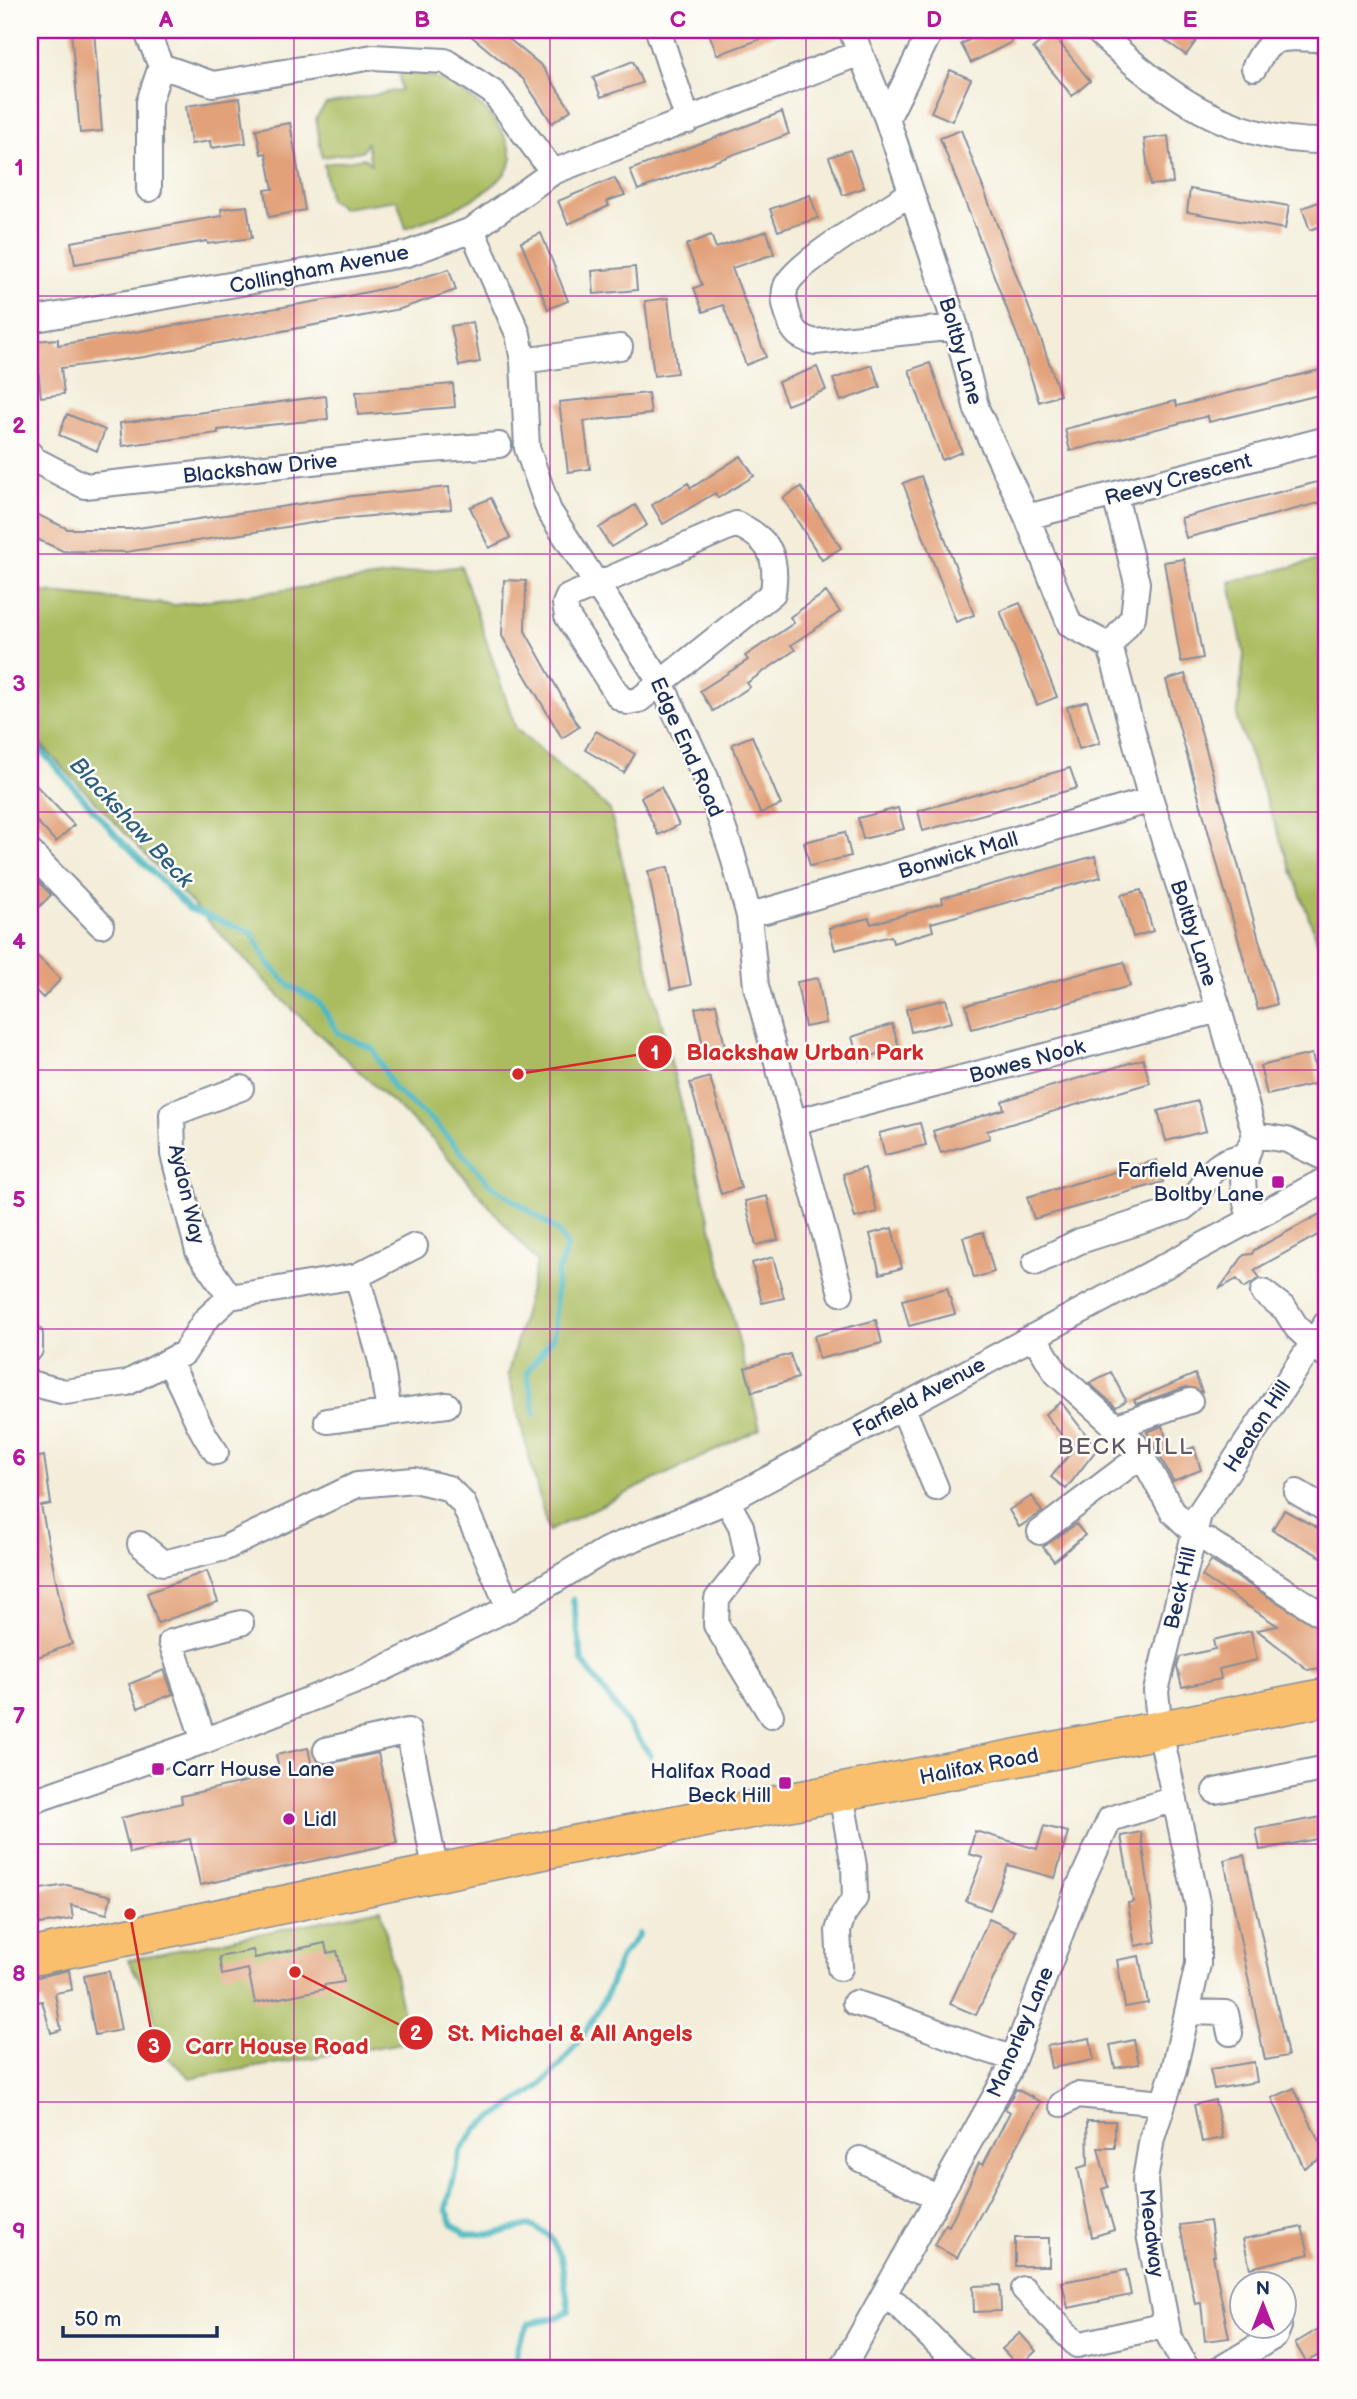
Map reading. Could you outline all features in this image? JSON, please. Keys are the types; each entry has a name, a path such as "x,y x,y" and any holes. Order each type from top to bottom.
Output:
{"highway":[{"name":"Halifax Road","path":"30,1957 631,1833 1327,1697"}],"street":[{"path":"146,30 161,66 149,102 149,189"},
{"path":"658,30 688,121"},
{"name":"Boltby Lane","path":"851,30 887,119 956,327 977,410 1027,517 1070,625 1110,646 1151,800 1219,1010 1250,1146 1242,1191 1251,1220"},
{"path":"887,119 931,30"},
{"path":"1096,30 1145,76 1206,115 1245,130 1327,141"},
{"path":"1254,68 1263,49 1276,40 1327,39"},
{"name":"Collingham Avenue","path":"30,320 407,254 472,230 553,172 860,53"},
{"path":"161,66 214,84 373,57 445,61 494,93 553,172"},
{"path":"911,193 811,261 791,278 784,300 792,328 802,338 815,342 956,327"},
{"name":"Edge End Road","path":"472,230 518,334 523,361 527,448 549,511 661,683 706,778 732,853 749,916 756,986 841,1293"},
{"path":"523,361 620,347"},
{"name":"Reevy Crescent","path":"1027,517 1327,439"},
{"name":"Blackshaw Drive","path":"30,454 33,459 85,486 416,451 499,445"},
{"path":"1110,646 1133,617 1137,583 1115,496"},
{"path":"736,524 757,533 771,552 776,570 774,593 661,683 639,699 628,702 619,698 567,616 565,604 568,597 736,524"},
{"name":"Bonwick Mall","path":"765,911 1151,800"},
{"path":"30,852 101,925"},
{"name":"Bowes Nook","path":"794,1122 1219,1010"},
{"name":"Aydon Way","path":"230,1297 198,1251 173,1154 172,1114 241,1088"},
{"path":"1035,1263 1080,1241 1183,1208 1195,1198 1210,1171 1250,1146 1287,1140 1327,1159"},
{"name":"Farfield Avenue","path":"509,1608 606,1550 727,1501 1327,1179"},
{"path":"30,1383 65,1392 127,1383 184,1353 205,1320 230,1297 357,1276 415,1246"},
{"path":"357,1276 381,1362 389,1413"},
{"path":"1263,1292 1285,1309 1319,1350"},
{"name":"Heaton Hill","path":"1201,1537 1199,1514 1319,1350 1327,1322"},
{"path":"30,1336 30,1349"},
{"name":"Beck Hill","path":"1034,1336 1048,1364 1135,1444 1173,1512 1201,1537 1156,1691 1160,1731"},
{"path":"169,1363 186,1392 200,1431 216,1452"},
{"path":"1114,1427 1189,1401"},
{"path":"327,1421 447,1405"},
{"path":"902,1406 936,1488"},
{"path":"1040,1532 1142,1456"},
{"path":"30,1802 204,1741 366,1677 509,1608 463,1503 448,1488 414,1480 357,1486 225,1548 163,1563 140,1544"},
{"path":"1297,1492 1327,1510"},
{"path":"727,1501 741,1526 748,1560 718,1599 716,1625 771,1715"},
{"path":"1201,1537 1327,1618"},
{"path":"204,1741 171,1642 241,1623"},
{"path":"326,1750 408,1731 436,1873"},
{"name":"Meadway","path":"1160,1731 1198,1907 1198,1964 1152,2138 1145,2180 1149,2234 1169,2336 1187,2369"},
{"path":"1215,1791 1327,1768"},
{"path":"840,1968 838,1931 843,1914 855,1898 854,1866 841,1794"},
{"name":"Manorley Lane","path":"842,2369 1013,2058 1076,1893 1110,1819 1175,1800"},
{"path":"855,2003 897,2015 954,2039 1013,2058"},
{"path":"1187,2012 1226,2013 1230,2033"},
{"path":"1062,2104 1077,2095 1163,2103"},
{"path":"860,2159 938,2198"},
{"path":"1024,2289 1077,2345 1167,2325"},
{"path":"883,2296 897,2304 963,2369"},
{"path":"1220,2369 1268,2340"}],"green space":[{"path":"406,71 440,81 472,99 498,125 512,158 507,170 484,192 451,210 406,228 397,200 343,208 329,199 324,164 364,158 371,164 367,143 362,151 322,157 316,118 326,104 401,90 399,76"},
{"path":"1327,558 1327,967 1237,720 1244,654 1230,582"},
{"path":"461,566 516,729 610,810 760,1429 548,1531 508,1374 537,1262 434,1141 290,1007 30,733 30,586 42,592 175,605"},
{"path":"381,1909 409,2042 190,2078 162,2052 150,1999 128,1960"}],"building":[{"path":"71,30 94,30 102,131 80,133"},
{"path":"464,30 498,30 542,66 571,110 552,123 523,79"},
{"path":"720,30 780,32 717,55 709,33"},
{"path":"989,30 1006,30 1012,42 971,63 961,44"},
{"path":"1151,30 1204,30 1186,55"},
{"path":"1052,33 1090,81 1072,96 1033,48"},
{"path":"633,61 642,83 601,97 593,77"},
{"path":"950,70 971,79 952,121 931,112"},
{"path":"240,98 246,143 211,148 210,141 191,144 186,106"},
{"path":"782,112 789,134 638,190 630,170"},
{"path":"290,123 305,210 269,217 265,190 273,189 266,153 261,154 256,129"},
{"path":"961,130 1060,395 1039,402 1019,340 940,138"},
{"path":"1168,136 1173,183 1150,185 1144,139"},
{"path":"850,150 864,188 843,195 829,157"},
{"path":"614,178 625,195 607,201 609,206 568,224 558,201"},
{"path":"1190,189 1289,206 1285,229 1187,212"},
{"path":"810,195 818,218 778,231 770,209"},
{"path":"1327,199 1327,224 1310,230 1302,208"},
{"path":"247,206 252,238 208,244 207,241 75,264 71,242 222,216 221,209"},
{"path":"767,231 774,254 732,268 766,357 746,365 723,305 703,312 694,288 702,285 686,245 711,235 716,248"},
{"path":"541,233 568,301 548,309 521,242"},
{"path":"635,267 637,290 594,294 592,271"},
{"path":"449,269 456,290 400,309 144,357 61,368 64,394 41,397 35,341 58,339 58,345 348,296 396,286"},
{"path":"668,298 677,373 654,376 645,301"},
{"path":"473,322 480,362 459,366 451,326"},
{"path":"930,363 962,452 942,460 909,370"},
{"path":"872,365 880,387 841,401 833,379"},
{"path":"817,367 826,390 787,405 778,382"},
{"path":"1327,368 1327,393 1209,422 1208,416 1070,451 1065,429 1175,401 1177,406"},
{"path":"453,384 455,407 358,415 356,392"},
{"path":"648,393 651,414 584,421 590,469 568,472 559,402"},
{"path":"326,396 328,419 218,430 218,433 122,446 120,423"},
{"path":"67,414 105,430 97,451 59,435"},
{"path":"741,456 754,476 718,498 715,493 663,524 652,505 688,483 691,488"},
{"path":"921,476 974,615 956,622 903,483"},
{"path":"1321,481 1326,501 1186,538 1181,518"},
{"path":"449,487 451,509 337,519 126,552 63,551 30,536 30,511 68,529 131,529 353,496"},
{"path":"801,487 841,548 822,560 783,498"},
{"path":"491,498 510,538 489,548 470,507"},
{"path":"635,505 647,525 611,547 599,528"},
{"path":"1184,559 1203,658 1181,662 1164,562"},
{"path":"504,580 526,581 525,631 579,727 562,738 502,636"},
{"path":"826,592 840,612 791,645 795,650 747,683 750,687 713,711 700,691 748,660 745,656 794,623 790,617"},
{"path":"1020,603 1057,697 1037,705 1000,611"},
{"path":"1185,674 1277,1004 1258,1010 1166,680"},
{"path":"1087,701 1100,743 1079,749 1067,707"},
{"path":"596,731 635,754 624,773 585,750"},
{"path":"752,736 781,805 760,813 732,744"},
{"path":"1070,768 1077,788 923,831 918,811"},
{"path":"30,779 74,825 56,842 30,814"},
{"path":"661,787 679,825 658,835 641,797"},
{"path":"898,808 904,829 863,839 858,818"},
{"path":"845,832 851,856 810,866 804,842"},
{"path":"1095,856 1101,877 931,923 933,931 893,943 891,936 835,950 829,928 869,918 871,924 943,903 942,898"},
{"path":"668,867 691,985 671,989 648,871"},
{"path":"30,873 51,895 30,916"},
{"path":"1141,890 1153,931 1133,937 1121,895"},
{"path":"30,949 61,979 43,998 30,985"},
{"path":"1124,962 1130,986 972,1029 966,1005"},
{"path":"818,978 826,1023 805,1027 797,982"},
{"path":"946,999 952,1022 911,1032 906,1009"},
{"path":"716,1004 725,1047 704,1051 695,1008"},
{"path":"892,1024 899,1047 859,1060 852,1037"},
{"path":"1312,1054 1319,1083 1267,1095 1260,1066"},
{"path":"1143,1059 1150,1083 987,1131 990,1138 941,1153 933,1131 1004,1109 1002,1101"},
{"path":"710,1077 741,1188 721,1194 690,1083"},
{"path":"1198,1101 1206,1131 1166,1141 1158,1111"},
{"path":"920,1123 926,1145 885,1155 879,1133"},
{"path":"1157,1160 1163,1182 1034,1219 1027,1197"},
{"path":"865,1168 877,1212 855,1218 843,1174"},
{"path":"767,1196 778,1240 756,1245 745,1201"},
{"path":"1327,1210 1327,1230 1254,1270 1260,1278 1244,1288 1237,1279 1219,1289 1244,1255 1252,1254 1254,1250"},
{"path":"892,1228 902,1268 880,1274 870,1234"},
{"path":"983,1232 994,1272 974,1278 963,1237"},
{"path":"773,1257 784,1298 762,1303 752,1263"},
{"path":"947,1288 955,1314 909,1326 902,1300"},
{"path":"876,1320 882,1343 819,1359 814,1336"},
{"path":"790,1354 798,1378 752,1392 745,1368"},
{"path":"1111,1372 1126,1401 1116,1407 1089,1383"},
{"path":"1195,1374 1202,1392 1186,1387 1136,1404 1134,1400"},
{"path":"1061,1402 1097,1449 1066,1489 1051,1477 1073,1450 1045,1414"},
{"path":"1162,1426 1173,1455 1194,1447 1201,1470 1173,1481 1147,1432"},
{"path":"44,1456 51,1504 41,1506 64,1620 72,1644 30,1660 30,1459"},
{"path":"1032,1496 1042,1512 1019,1527 1009,1510"},
{"path":"1284,1510 1327,1533 1327,1560 1272,1530"},
{"path":"1076,1524 1085,1535 1054,1561 1043,1547"},
{"path":"1211,1561 1327,1633 1327,1667 1308,1670 1257,1630 1278,1626 1202,1576"},
{"path":"207,1571 218,1602 158,1623 147,1593"},
{"path":"1251,1631 1257,1660 1219,1669 1221,1679 1182,1687 1177,1667 1180,1657 1215,1649 1213,1640"},
{"path":"164,1670 173,1694 138,1708 129,1684"},
{"name":"Lidl","path":"308,1748 312,1767 378,1753 397,1843 200,1885 190,1839 130,1853 121,1818 182,1803 181,1796 280,1774 276,1755"},
{"path":"1327,1816 1327,1837 1260,1850 1256,1829"},
{"path":"1044,1826 1068,1832 1055,1878 1008,1865 990,1910 966,1901 983,1858 969,1854 975,1831 1037,1849"},
{"path":"1141,1832 1156,1942 1135,1946 1128,1903 1133,1902 1121,1836"},
{"path":"1244,1855 1288,2056 1265,2060 1224,1860"},
{"path":"67,1885 111,1896 107,1914 71,1905 73,1919 39,1924 34,1890"},
{"path":"989,1919 1016,1931 976,2015 950,2004"},
{"path":"325,1943 327,1953 337,1951 344,1982 324,1985 325,1989 255,2003 248,1969 222,1975 219,1957 253,1950 255,1958"},
{"path":"1139,1956 1148,2003 1125,2007 1117,1960"},
{"path":"69,1970 72,1990 55,1993 61,2030 51,2033 42,2001 30,2004 30,1983 34,1983 33,1978"},
{"path":"109,1971 121,2030 95,2035 84,1976"},
{"path":"1090,2038 1094,2060 1051,2068 1047,2046"},
{"path":"1134,2040 1139,2064 1115,2068 1110,2045"},
{"path":"1254,2062 1257,2082 1214,2089 1210,2069"},
{"path":"1294,2088 1326,2156 1304,2168 1272,2098"},
{"path":"1016,2089 1041,2102 957,2258 934,2245 945,2224 949,2226 979,2163 983,2165 1010,2112 1005,2109"},
{"path":"1215,2100 1223,2138 1202,2142 1194,2105"},
{"path":"1087,2121 1115,2121 1115,2148 1098,2148 1108,2187 1102,2189 1114,2230 1092,2237 1078,2168 1088,2165"},
{"path":"1210,2221 1213,2256 1228,2338 1205,2341 1201,2303 1195,2304 1180,2225"},
{"path":"1302,2227 1309,2254 1250,2268 1243,2239"},
{"path":"1015,2238 1049,2238 1049,2266 1015,2266"},
{"path":"1126,2270 1131,2295 1068,2308 1062,2282"},
{"path":"1000,2285 1001,2311 974,2312 973,2286"},
{"path":"1327,2324 1327,2351 1306,2362 1295,2343"},
{"path":"1020,2333 1036,2351 1019,2367 1002,2349"}],"waterway":[{"name":"Blackshaw Beck","path":"30,738 116,835 189,909 252,933 268,963 290,986 320,1003 338,1033 373,1049 394,1089 435,1123 490,1184 558,1231 567,1247 557,1274 554,1336 527,1372 535,1414"},
{"name":"Blackshaw Beck","path":"573,1599 582,1661 651,1756"},
{"name":"Blackshaw Beck","path":"515,2369 517,2347 529,2323 559,2317 569,2311 561,2257 548,2234 529,2225 494,2234 465,2234 453,2224 446,2209 460,2152 477,2128 538,2088 561,2064 584,2034 606,1996 621,1957 639,1934"}],"place":[{"name":"Blackshaw Urban Park","path":"518,1074"},
{"name":"Farfield Avenue Boltby Lane","path":"1278,1182"},
{"name":"Carr House Lane","path":"158,1769"},
{"name":"Halifax Road Beck Hill","path":"785,1783"},
{"name":"Lidl","path":"289,1819"},
{"name":"Carr House Road","path":"130,1914"},
{"name":"St. Michael & All Angels","path":"295,1972"}],"district":[{"name":"BECK HILL","path":"1126,1446"}]}
